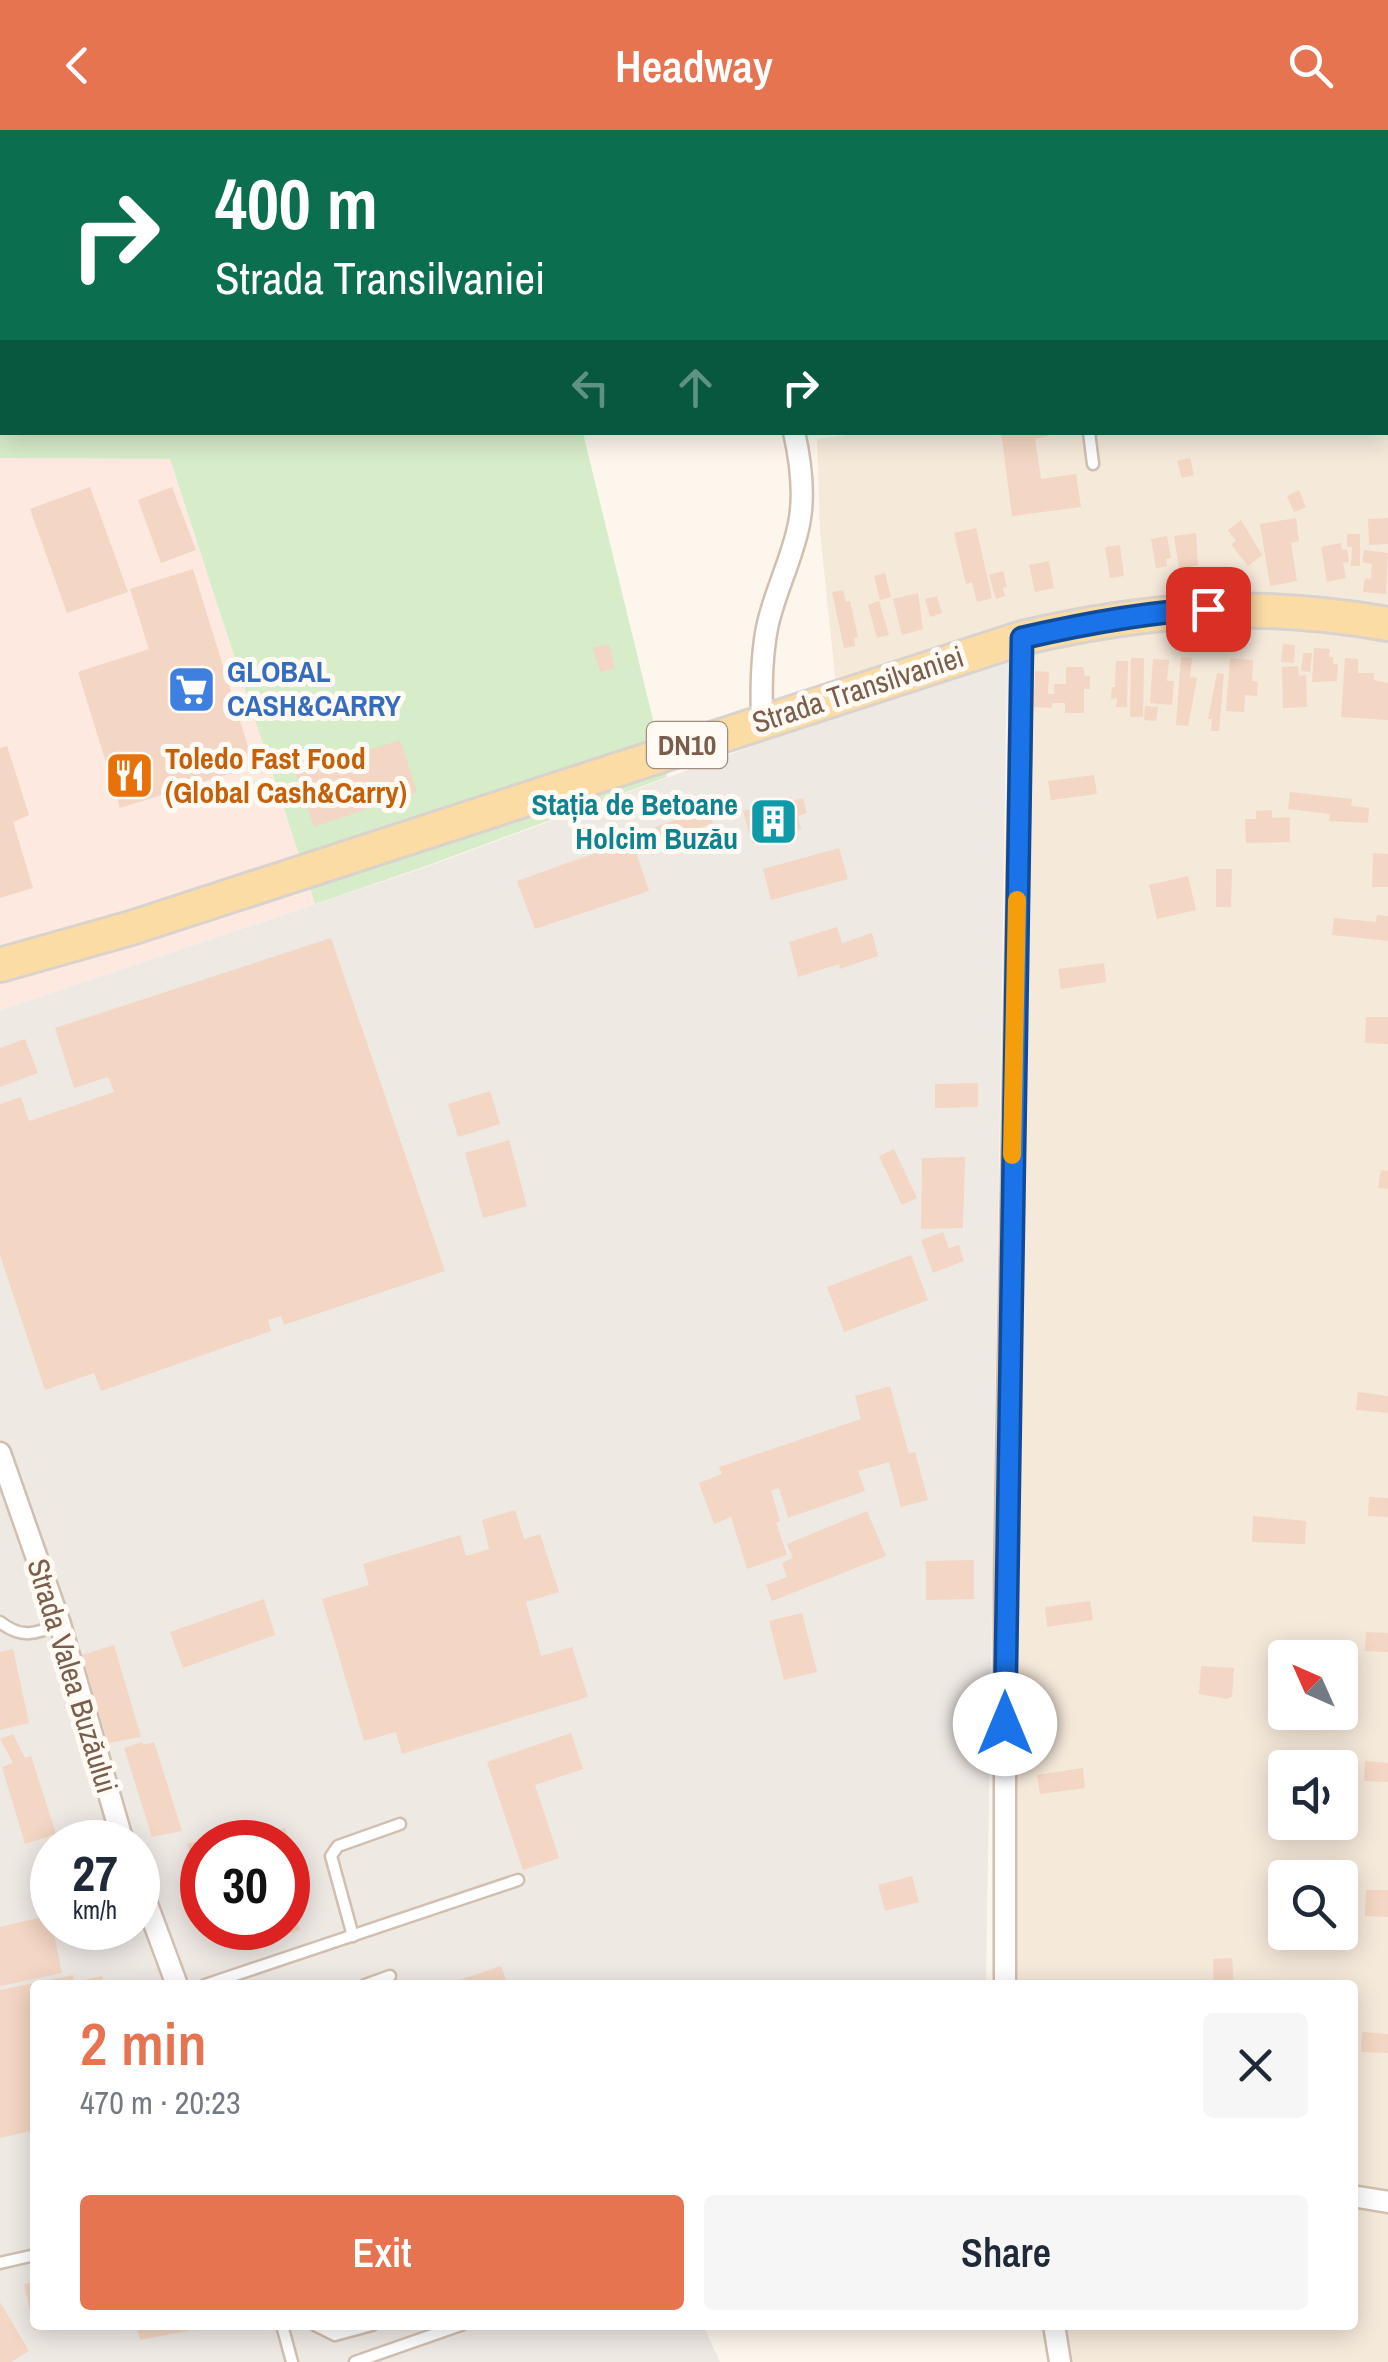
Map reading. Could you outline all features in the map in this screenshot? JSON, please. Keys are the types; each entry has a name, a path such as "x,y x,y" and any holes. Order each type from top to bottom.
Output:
{"main road":[{"name":"Strada Transilvaniei","path":"0,966 131,928 1022,638 1112,620 1208,609 1312,613 1388,624"}],"street":[{"path":"762,720 761,671 767,625 799,526 802,500 795,435"},
{"path":"1004,1980 1005,1554 1022,638"},
{"name":"Strada Valea Buzăului","path":"0,1453 60,1624 117,1820"},
{"path":"160,1939 175,1980"},
{"path":"1358,2197 1388,2202"},
{"path":"1055,2330 1060,2362"}],"lane":[{"path":"1089,435 1094,464"},
{"path":"0,1622 14,1632 34,1635 60,1624"},
{"path":"353,1936 331,1856 338,1846 400,1824"},
{"path":"220,1980 518,1880"},
{"path":"379,1980 390,1976"},
{"path":"0,2263 30,2257"},
{"path":"283,2330 292,2362"},
{"path":"325,2330 335,2335 359,2330"},
{"path":"355,2362 447,2330"}],"shaded area":[{"path":"847,435 1388,435 1388,2362 1049,2362 1044,2330 1358,2330 1358,1980 1015,1980 1007,660 839,714 820,532 817,439"},
{"path":"0,458 170,459 315,904 0,1010"},
{"path":"1007,661 986,1980 30,1980 30,2330 705,2330 720,2362 0,2362 0,1010 429,866 804,727"}],"green space":[{"path":"0,435 583,435 667,777 315,904 170,459 0,458"}],"building":[{"path":"1001,435 1050,435 1035,439 1041,479 1076,474 1081,507 1012,516"},
{"path":"1190,458 1194,475 1182,478 1177,461"},
{"path":"90,487 128,592 67,613 30,509"},
{"path":"172,487 196,550 161,563 138,500"},
{"path":"1299,490 1306,507 1294,512 1287,496"},
{"path":"1296,518 1299,541 1291,543 1297,581 1270,586 1260,524"},
{"path":"1388,518 1388,544 1369,545 1368,519"},
{"path":"1241,520 1262,555 1248,566 1231,544 1236,541 1228,530"},
{"path":"976,528 992,598 977,602 972,582 966,584 954,533"},
{"path":"1196,533 1198,565 1193,566 1194,572 1180,575 1174,536"},
{"path":"1347,534 1360,534 1360,566 1351,566 1352,547 1347,547"},
{"path":"1167,536 1171,558 1166,559 1167,566 1156,568 1151,539"},
{"path":"1341,543 1342,550 1347,549 1349,562 1343,563 1346,578 1327,582 1321,547"},
{"path":"1120,545 1124,576 1110,578 1105,547"},
{"path":"1364,550 1388,553 1386,594 1363,592 1365,578 1371,579 1372,564 1362,562"},
{"path":"1049,561 1054,588 1035,592 1029,565"},
{"path":"193,569 254,766 120,808 78,672 149,649 130,589"},
{"path":"1003,571 1005,596 996,599 989,575"},
{"path":"885,573 891,597 880,600 874,576"},
{"path":"843,590 846,602 850,601 858,637 854,638 855,646 844,648 832,592"},
{"path":"918,593 923,629 902,635 893,599"},
{"path":"937,596 942,613 930,617 925,599"},
{"path":"879,601 889,635 877,638 868,605"},
{"path":"609,644 615,668 600,672 593,648"},
{"path":"1283,644 1295,645 1294,663 1281,662"},
{"path":"1314,648 1330,649 1329,657 1333,657 1333,664 1338,664 1337,681 1312,682"},
{"path":"1303,653 1312,653 1310,672 1301,671"},
{"path":"1181,657 1192,658 1190,677 1197,678 1188,726 1176,725"},
{"path":"1131,658 1144,658 1143,717 1130,717"},
{"path":"1230,658 1253,660 1252,681 1258,682 1257,696 1245,695 1244,712 1226,711"},
{"path":"1345,658 1358,659 1358,673 1374,673 1374,680 1388,683 1388,720 1341,717"},
{"path":"1153,659 1169,660 1167,681 1174,681 1172,705 1150,703"},
{"path":"1116,661 1128,661 1127,707 1116,707 1117,698 1111,699"},
{"path":"1298,666 1299,676 1306,675 1307,707 1283,708 1282,667"},
{"path":"1066,667 1083,667 1085,676 1090,676 1090,689 1084,689 1084,713 1065,713 1065,703 1052,703 1052,708 1034,707 1035,671 1049,672 1048,694 1054,694 1054,684 1066,684"},
{"path":"1217,673 1224,674 1219,731 1211,731 1212,719 1208,719"},
{"path":"1145,706 1158,707 1156,721 1144,720"},
{"path":"400,740 417,792 314,827 296,774"},
{"path":"7,746 29,815 13,822 33,888 0,898 0,748"},
{"path":"1094,775 1097,794 1051,800 1048,781"},
{"path":"1290,792 1352,799 1351,806 1369,808 1368,823 1329,821 1330,814 1288,809"},
{"name":"Stația de Betoane Holcim Buzău","path":"791,797 792,801 803,798 807,813 798,816 801,829 752,843 743,811"},
{"path":"708,808 713,823 658,843 653,828"},
{"path":"1272,810 1272,818 1290,817 1290,842 1246,843 1245,819 1256,819 1256,811"},
{"path":"632,840 649,891 535,929 517,881"},
{"path":"839,848 848,879 771,900 763,869"},
{"path":"1373,853 1388,854 1388,887 1372,887"},
{"path":"1216,869 1232,869 1231,907 1216,907"},
{"path":"1188,876 1196,910 1157,919 1149,885"},
{"path":"1377,915 1388,916 1388,941 1332,935 1334,918 1376,922"},
{"path":"837,927 842,943 872,933 878,956 798,977 789,942"},
{"path":"331,938 445,1271 284,1325 281,1316 268,1320 271,1331 101,1391 94,1373 45,1390 0,1255 0,1104 21,1097 29,1121 114,1092 108,1077 74,1088 55,1028"},
{"path":"1104,963 1106,982 1061,989 1058,969"},
{"path":"1366,1017 1388,1017 1388,1044 1365,1043"},
{"path":"25,1039 38,1073 0,1087 0,1048"},
{"path":"978,1083 978,1107 935,1108 935,1084"},
{"path":"490,1091 500,1124 458,1137 448,1104"},
{"path":"509,1140 527,1206 483,1218 465,1153"},
{"path":"894,1149 917,1198 902,1205 879,1156"},
{"path":"965,1157 963,1228 921,1229 922,1158"},
{"path":"1381,1170 1388,1171 1388,1189 1378,1188"},
{"path":"943,1232 949,1248 959,1245 964,1261 933,1273 921,1240"},
{"path":"911,1255 928,1300 844,1332 827,1287"},
{"path":"890,1386 909,1454 915,1452 928,1500 901,1507 889,1462 858,1471 865,1491 788,1518 779,1488 771,1491 787,1555 747,1569 731,1517 714,1524 699,1483 722,1474 719,1467 861,1419 855,1396"},
{"path":"1358,1392 1388,1396 1388,1413 1356,1410"},
{"path":"1369,1497 1388,1498 1388,1517 1368,1516"},
{"path":"515,1510 524,1539 540,1534 559,1592 526,1602 541,1656 572,1647 588,1697 402,1754 396,1732 364,1741 322,1599 369,1585 363,1564 460,1535 466,1556 489,1549 482,1520"},
{"path":"867,1511 886,1556 772,1601 766,1585 787,1577 782,1563 793,1558 787,1544"},
{"path":"1253,1516 1306,1521 1305,1544 1252,1542"},
{"path":"974,1560 974,1599 926,1600 926,1561"},
{"path":"264,1599 275,1635 183,1668 170,1632"},
{"path":"1090,1601 1093,1620 1047,1627 1045,1607"},
{"path":"802,1613 817,1672 784,1680 769,1621"},
{"path":"1366,1632 1388,1633 1388,1652 1365,1651"},
{"path":"114,1645 141,1737 108,1743 82,1655"},
{"path":"13,1649 29,1723 0,1730 0,1652"},
{"path":"1201,1666 1234,1668 1232,1696 1227,1699 1199,1694"},
{"path":"571,1733 583,1769 535,1785 559,1858 523,1870 487,1762"},
{"path":"13,1734 25,1758 31,1756 52,1820 30,1820 30,1842 25,1844 2,1767 13,1763 0,1739"},
{"path":"154,1742 180,1831 160,1835 160,1820 147,1820 124,1748"},
{"path":"1365,1761 1388,1763 1388,1782 1364,1781"},
{"path":"1083,1768 1085,1788 1040,1794 1037,1775"},
{"path":"912,1876 919,1902 885,1911 878,1885"},
{"path":"1366,1890 1388,1890 1388,1917 1365,1916"},
{"path":"30,1920 30,1950 57,1950 62,1973 0,1986 0,1927"},
{"path":"1232,1958 1234,1980 1214,1980 1213,1959"},
{"path":"501,1966 506,1980 459,1980"},
{"path":"73,1975 74,1980 49,1980"},
{"path":"30,1984 30,2131 0,2138 0,1990"},
{"path":"1362,2032 1388,2034 1388,2053 1361,2052"},
{"path":"30,2283 30,2312 24,2284"},
{"path":"0,2302 29,2351 11,2362 0,2362"},
{"path":"138,2330 193,2330 140,2340"}],"slow traffic":[{"path":"1012,1155 1017,900"}],"place":[{"name":"GLOBAL CASH&CARRY","path":"192,689"},
{"name":"Toledo Fast Food (Global Cash&Carry)","path":"130,776"},
{"name":"Stația de Betoane Holcim Buzău","path":"773,822"}],"route":[{"path":"1005,1724 1022,638 1078,625 1208,609"}]}
